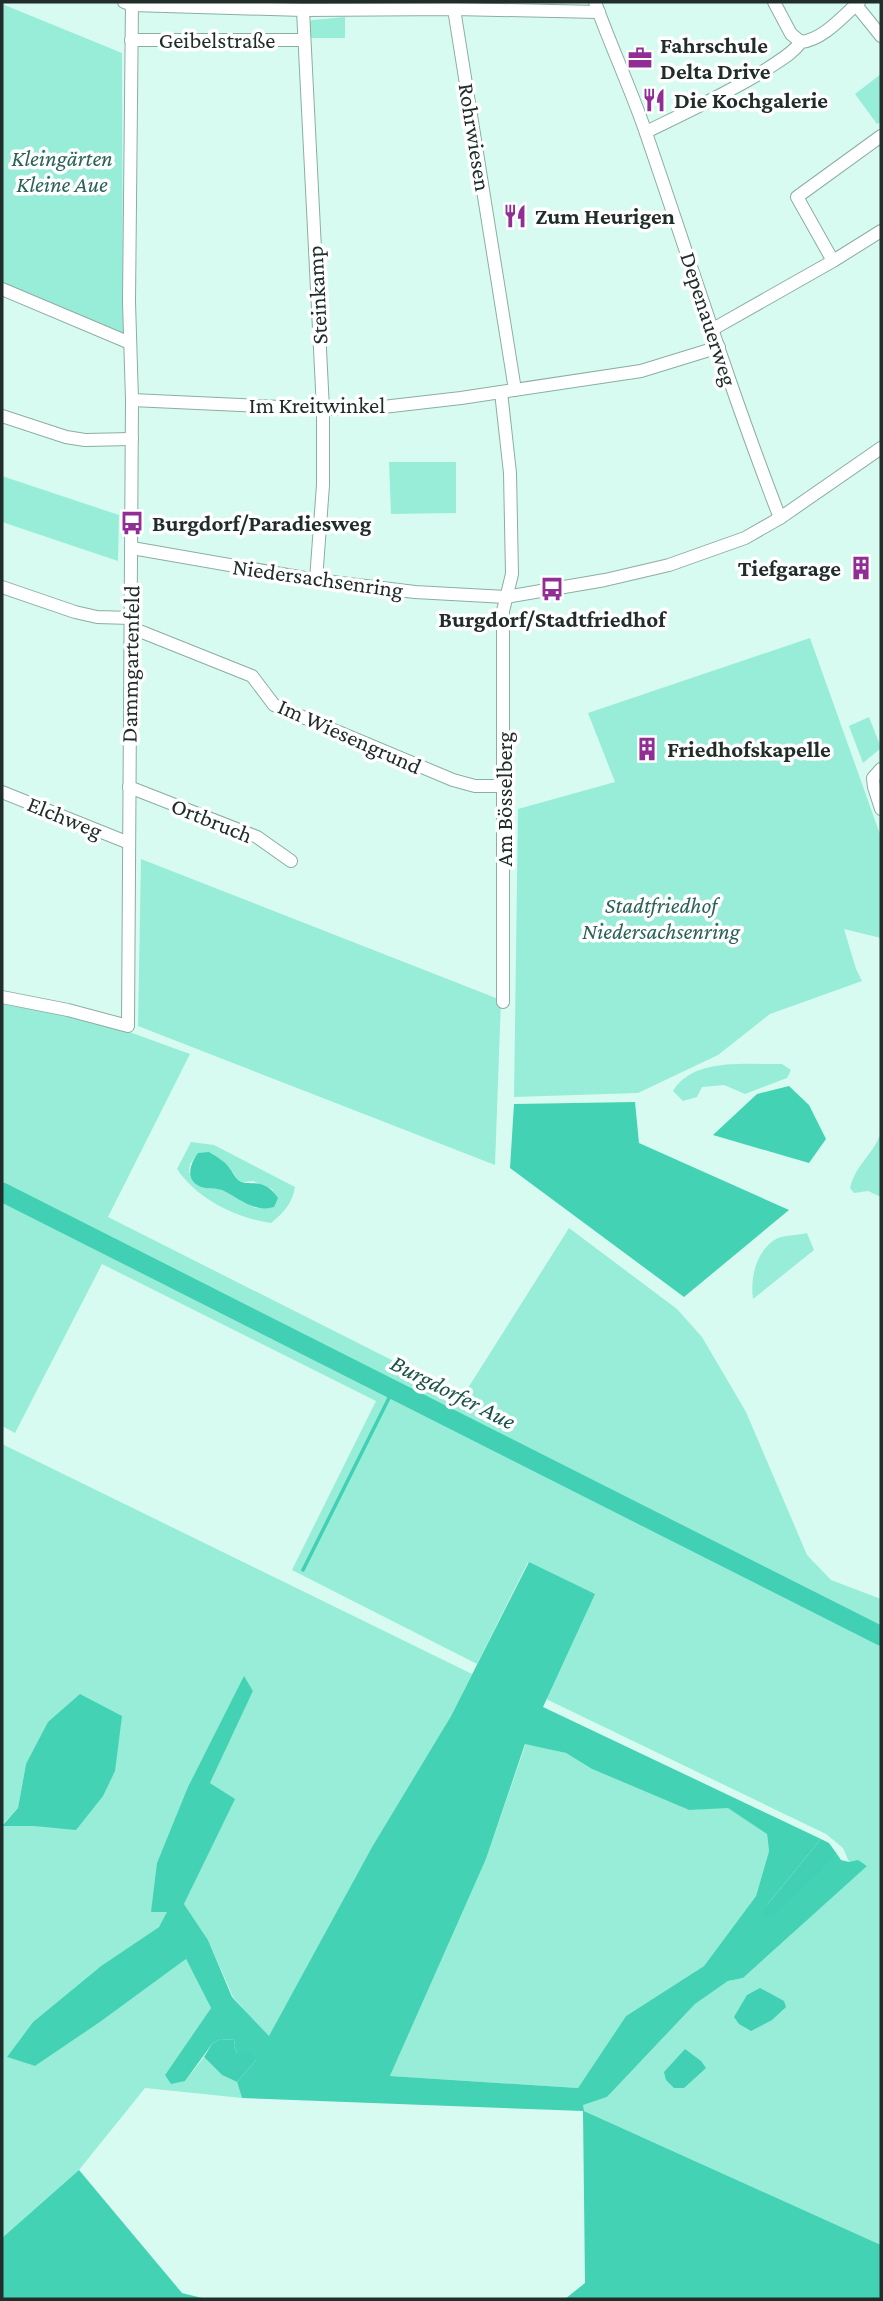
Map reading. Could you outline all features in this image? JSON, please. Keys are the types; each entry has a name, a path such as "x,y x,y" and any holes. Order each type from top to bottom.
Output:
{"street":[{"path":"774,2 791,34 801,42"},
{"name":"Geibelstraße","path":"129,3 303,10 597,7"},
{"name":"Dammgartenfeld","path":"2,997 68,1010 128,1026 132,548 129,3"},
{"path":"646,132 751,79 794,51 801,42 818,36 858,3 881,36"},
{"name":"Depenauerweg","path":"597,7 646,132 731,388 780,518"},
{"name":"Rohrwiesen","path":"454,9 515,390"},
{"name":"Steinkamp","path":"303,10 323,409 323,485 316,580"},
{"name":"Geibelstraße","path":"131,40 303,40"},
{"path":"833,261 797,197 881,136"},
{"path":"713,329 881,232"},
{"path":"2,289 130,343"},
{"name":"Im Kreitwinkel","path":"132,400 323,409 383,407 641,371 719,347"},
{"path":"501,392 510,473 512,574 506,597"},
{"path":"2,416 66,438 132,439"},
{"name":"Niedersachsenring","path":"132,548 316,580 415,592 506,597 606,580 669,565 745,538 780,518 881,448"},
{"name":"Im Wiesengrund","path":"2,587 75,612 131,624 142,632 252,676 274,705 314,724 453,780 475,786 503,786"},
{"name":"Am Bösselberg","path":"503,1002 503,611 506,597"},
{"path":"877,774 881,809"},
{"name":"Ortbruch","path":"129,787 257,837 291,861"},
{"name":"Elchweg","path":"2,792 129,843"}],"green space":[{"name":"Kleingärten Kleine Aue","path":"2,4 122,53 123,334 2,285"},
{"path":"345,17 345,38 309,38 308,24 312,20"},
{"path":"881,74 881,122 877,124 855,94"},
{"path":"389,462 456,462 456,513 391,514"},
{"path":"2,476 119,515 118,561 2,522"},
{"name":"Stadtfriedhof Niedersachsenring","path":"810,638 881,837 881,938 844,929 862,981 770,1014 718,1055 638,1093 514,1097 518,809 615,782 588,713"},
{"path":"869,717 881,748 863,763 849,726"},
{"path":"141,859 501,1000 495,1165 138,1026"},
{"path":"2,1004 99,1021 190,1054 108,1217 463,1396 569,1228 677,1309 702,1337 746,1412 807,1555 831,1580 881,1599 881,1629 2,1183"},
{"path":"737,1064 782,1064 791,1070 787,1078 745,1094 724,1085 702,1087 697,1097 683,1101 673,1091 682,1080 707,1068"},
{"path":"881,1131 881,1197 868,1191 854,1193 850,1188 853,1179"},
{"path":"191,1142 214,1145 295,1187 287,1207 271,1223 244,1217 218,1205 195,1189 177,1169","holes":["198,1153 230,1168 238,1180 253,1181 272,1189 277,1198 256,1208 220,1189 204,1188 189,1172 190,1164"]},
{"path":"2,1196 881,1641 881,2245 584,2111 582,2105 607,2097 695,2004 728,1981 743,1978 867,1865 849,1862 843,1848 826,1834 546,1699 594,1594 528,1562 477,1664 292,1570 376,1401 102,1264 15,1433 2,1426"},
{"path":"807,1233 814,1250 753,1299 754,1273 764,1249 778,1238"},
{"path":"2,1444 472,1674 451,1716 372,1847 269,2037 233,1997 208,1940 184,1904 234,1799 210,1783 253,1691 244,1677 151,1912 168,1912 159,1927 101,1966 33,2022 7,2057 35,2066 186,1959 211,2008 165,2075 185,2081 204,2057 222,2075 237,2082 242,2098 145,2088 79,2170 2,2238 2,1826 34,1826 26,1764 18,1808 2,1825"},
{"path":"526,1743 566,1753 592,1769 689,1810 728,1807 767,1833 769,1851 756,1896 704,1966 626,2016 578,2088 390,2076 486,1859"}],"shaded area":[{"path":"789,1086 809,1105 826,1139 809,1163 713,1135 757,1094"},
{"path":"635,1102 639,1143 789,1210 684,1297 510,1168 514,1104"},
{"path":"209,1152 227,1165 238,1180 262,1184 272,1191 278,1198 274,1207 260,1208 222,1190 198,1186 191,1178 191,1168 198,1153"},
{"path":"529,1562 595,1594 543,1707 821,1839 767,1905 823,1868 837,1854 841,1860 858,1860 867,1866 743,1978 728,1981 695,2004 607,2097 583,2105 584,2111 881,2245 881,2299 565,2299 585,2283 583,2111 242,2098 237,2082 256,2060 237,2053 235,2040 220,2039 212,2044 185,2081 171,2084 165,2075 211,2008 186,1959 35,2066 7,2057 33,2022 101,1966 159,1927 167,1912 151,1912 157,1863 188,1787 244,1676 253,1691 210,1783 235,1799 184,1904 208,1940 232,1997 269,2036 372,1847 451,1716","holes":["525,1744 566,1753 592,1769 689,1810 728,1808 767,1834 769,1851 756,1896 704,1966 626,2016 578,2088 390,2076 486,1859"]},
{"path":"80,1694 122,1716 115,1771 103,1796 76,1830 2,1826 18,1808 26,1764 48,1722"},
{"path":"821,1839 829,1843 837,1854 776,1913 766,1917 763,1913 767,1905"},
{"path":"760,1988 784,2001 786,2007 772,2020 751,2031 739,2024 734,2017 747,1995"},
{"path":"220,2039 235,2040 237,2053 249,2051 256,2060 237,2082 222,2075 204,2057 212,2044"},
{"path":"685,2049 706,2068 684,2088 674,2088 666,2080 664,2072"},
{"path":"79,2170 182,2293 206,2299 2,2299 2,2238"}],"waterway":[{"name":"Burgdorfer Aue","path":"2,1192 881,1636"},
{"path":"303,1570 393,1390"}],"place":[{"name":"Fahrschule Delta Drive","path":"640,58"},
{"name":"Die Kochgalerie","path":"654,100"},
{"name":"Zum Heurigen","path":"515,216"},
{"name":"Burgdorf/Paradiesweg","path":"132,523"},
{"name":"Tiefgarage","path":"861,568"},
{"name":"Burgdorf/Stadtfriedhof","path":"552,589"},
{"name":"Friedhofskapelle","path":"647,749"}]}
